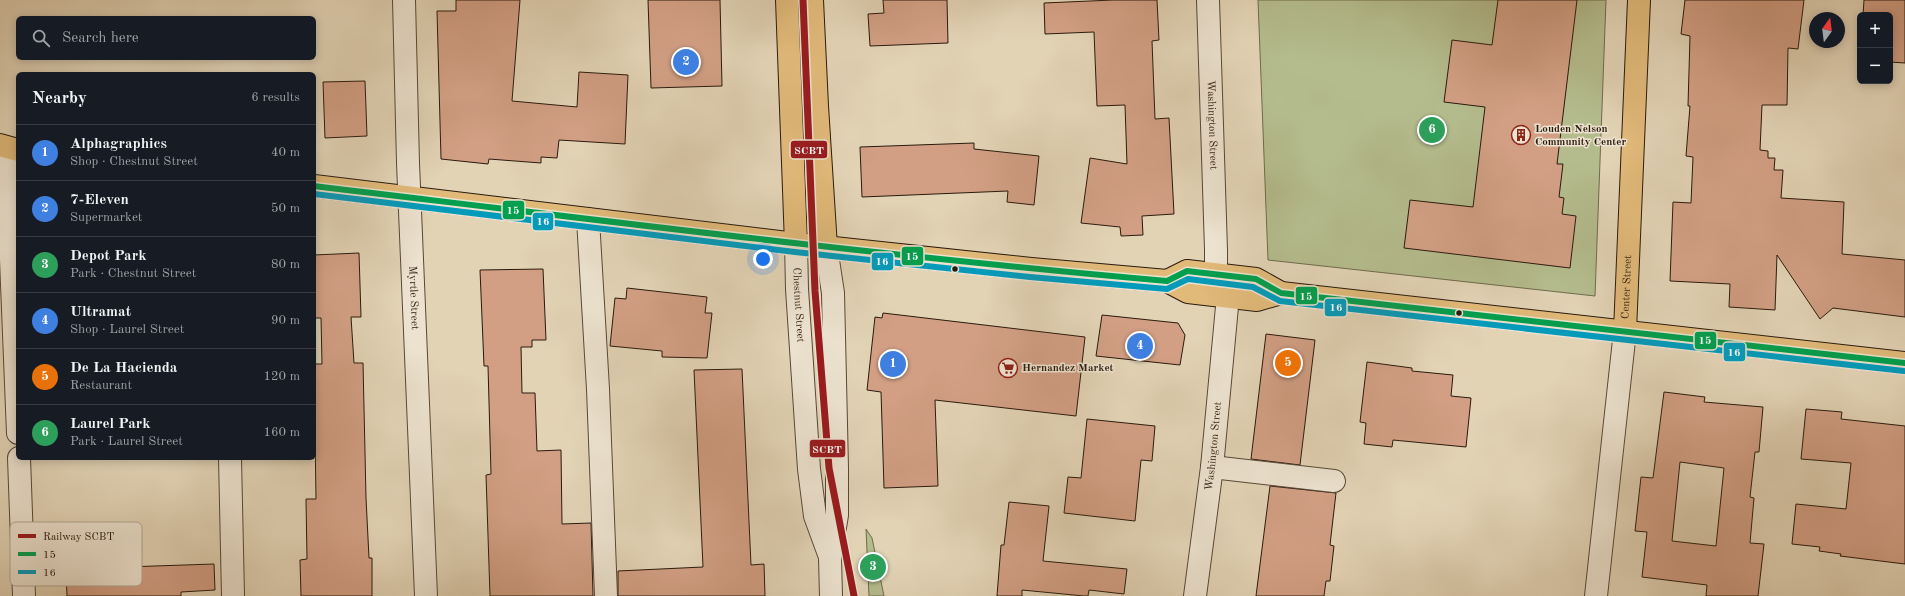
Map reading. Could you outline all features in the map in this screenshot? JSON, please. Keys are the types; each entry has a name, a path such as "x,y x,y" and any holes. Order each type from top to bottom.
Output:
{"main road":[{"name":"Chestnut Street","path":"787,0 796,244"},
{"name":"Chestnut Street","path":"812,0 826,247"},
{"name":"Center Street","path":"1625,331 1639,0"},
{"path":"316,186 410,196 796,244 1031,269 1167,281 1188,292 1257,300 1281,293 1905,363"},
{"path":"1167,281 1188,271 1256,279 1281,293"}],"street":[{"name":"Myrtle Street","path":"404,0 410,196 426,596"},
{"name":"Washington Street","path":"1208,0 1216,275"},
{"path":"7,149 16,373"},
{"path":"588,219 598,389 606,596"},
{"name":"Chestnut Street","path":"796,244 796,289 809,469 815,516 830,558"},
{"name":"Chestnut Street","path":"826,247 833,293 837,468 837,515 830,558 831,596"},
{"name":"Washington Street","path":"1195,596 1212,467 1228,296"},
{"name":"Center Street","path":"1596,596 1625,331"},
{"path":"19,460 21,522"},
{"path":"230,460 233,596"},
{"path":"1212,467 1334,481"},
{"path":"24,586 24,596"}],"green space":[{"path":"1258,0 1606,0 1595,296 1268,260"},
{"path":"866,529 872,538 884,596 869,596"}],"building":[{"path":"456,0 520,0 512,101 577,107 579,72 628,75 625,144 559,140 557,158 541,157 541,163 489,159 488,164 441,159 437,11 456,11"},
{"path":"648,0 720,0 722,86 651,88"},
{"path":"883,0 947,0 948,43 870,46 868,14 884,13"},
{"path":"1157,0 1159,40 1152,41 1155,119 1169,118 1174,214 1142,216 1143,235 1121,236 1120,227 1081,223 1090,158 1127,164 1125,105 1097,106 1094,32 1045,34 1044,3"},
{"name":"Louden Nelson Community Center","path":"1498,0 1577,0 1557,164 1563,164 1559,197 1564,198 1562,214 1576,216 1570,268 1404,248 1410,200 1473,207 1485,107 1444,102 1452,40 1492,45"},
{"path":"1685,0 1804,0 1798,49 1788,48 1787,105 1762,105 1760,150 1768,151 1768,158 1775,158 1774,170 1783,170 1781,198 1844,202 1842,254 1905,260 1905,317 1833,308 1820,319 1777,255 1775,310 1729,307 1730,284 1670,281 1673,202 1691,203 1693,157 1686,156 1690,106 1688,106 1690,36 1681,34"},
{"path":"1864,0 1905,0 1905,63 1893,62 1893,12 1863,12"},
{"path":"365,81 367,136 325,138 323,82"},
{"path":"974,143 974,149 1039,156 1034,205 1007,202 1008,191 862,197 860,147"},
{"path":"359,253 361,317 351,317 354,363 363,363 366,498 369,558 372,558 372,596 301,596 300,560 307,559 306,499 316,499 316,364 322,364 321,318 316,318 316,255"},
{"path":"543,269 546,340 532,340 532,347 521,347 522,393 535,393 537,451 561,450 562,524 591,523 593,596 490,596 486,475 491,474 488,366 484,366 480,270"},
{"path":"627,288 707,297 705,313 712,313 707,358 662,357 662,351 610,346 615,298 626,299"},
{"path":"883,313 1085,337 1076,416 935,400 938,486 884,488 881,392 867,390 875,317 882,318"},
{"path":"1102,315 1178,323 1185,335 1180,365 1096,356"},
{"path":"1266,334 1315,340 1300,465 1251,459"},
{"path":"1367,362 1412,368 1412,371 1453,375 1451,396 1471,398 1466,447 1393,440 1392,447 1364,444 1366,423 1360,422"},
{"path":"742,369 751,565 764,564 765,596 618,596 618,571 703,567 694,370"},
{"path":"1664,392 1705,397 1704,402 1763,407 1759,452 1755,452 1750,497 1754,498 1750,543 1764,544 1758,596 1706,596 1707,585 1642,577 1647,532 1635,531 1641,477 1653,478","holes":["1680,462 1724,468 1716,546 1672,541"]},
{"path":"1806,409 1842,412 1841,419 1905,426 1905,564 1840,556 1841,554 1819,551 1820,547 1792,544 1796,504 1846,509 1851,463 1801,459"},
{"path":"1087,419 1155,426 1152,461 1141,460 1135,521 1064,513 1068,477 1081,478"},
{"path":"1270,486 1336,493 1330,545 1334,546 1330,581 1326,581 1324,596 1256,596"},
{"path":"1009,502 1049,506 1043,561 1127,569 1124,594 1089,590 1088,596 1084,596 1022,590 1022,596 997,596 1001,545 1004,545"},
{"path":"214,564 215,590 181,592 181,596 67,596 67,586 142,586 142,566"}],"rail line":[{"name":"SCBT","path":"803,0 815,291 829,468 854,596"}],"transit line":[{"name":"15","path":"316,186 740,237 1060,271 1167,281 1187,271 1256,279 1281,293 1905,363"},
{"name":"16","path":"316,194 795,252 1030,277 1167,289 1188,279 1253,287 1280,301 1904,371"}],"place":[{"name":"7-Eleven","path":"686,62"},
{"name":"Laurel Park","path":"1432,130"},
{"name":"Louden Nelson Community Center","path":"1521,135"},
{"name":"Ultramat","path":"1140,346"},
{"name":"De La Hacienda","path":"1288,363"},
{"name":"Alphagraphics","path":"893,364"},
{"name":"Hernandez Market","path":"1008,368"},
{"name":"Depot Park","path":"873,567"}]}
